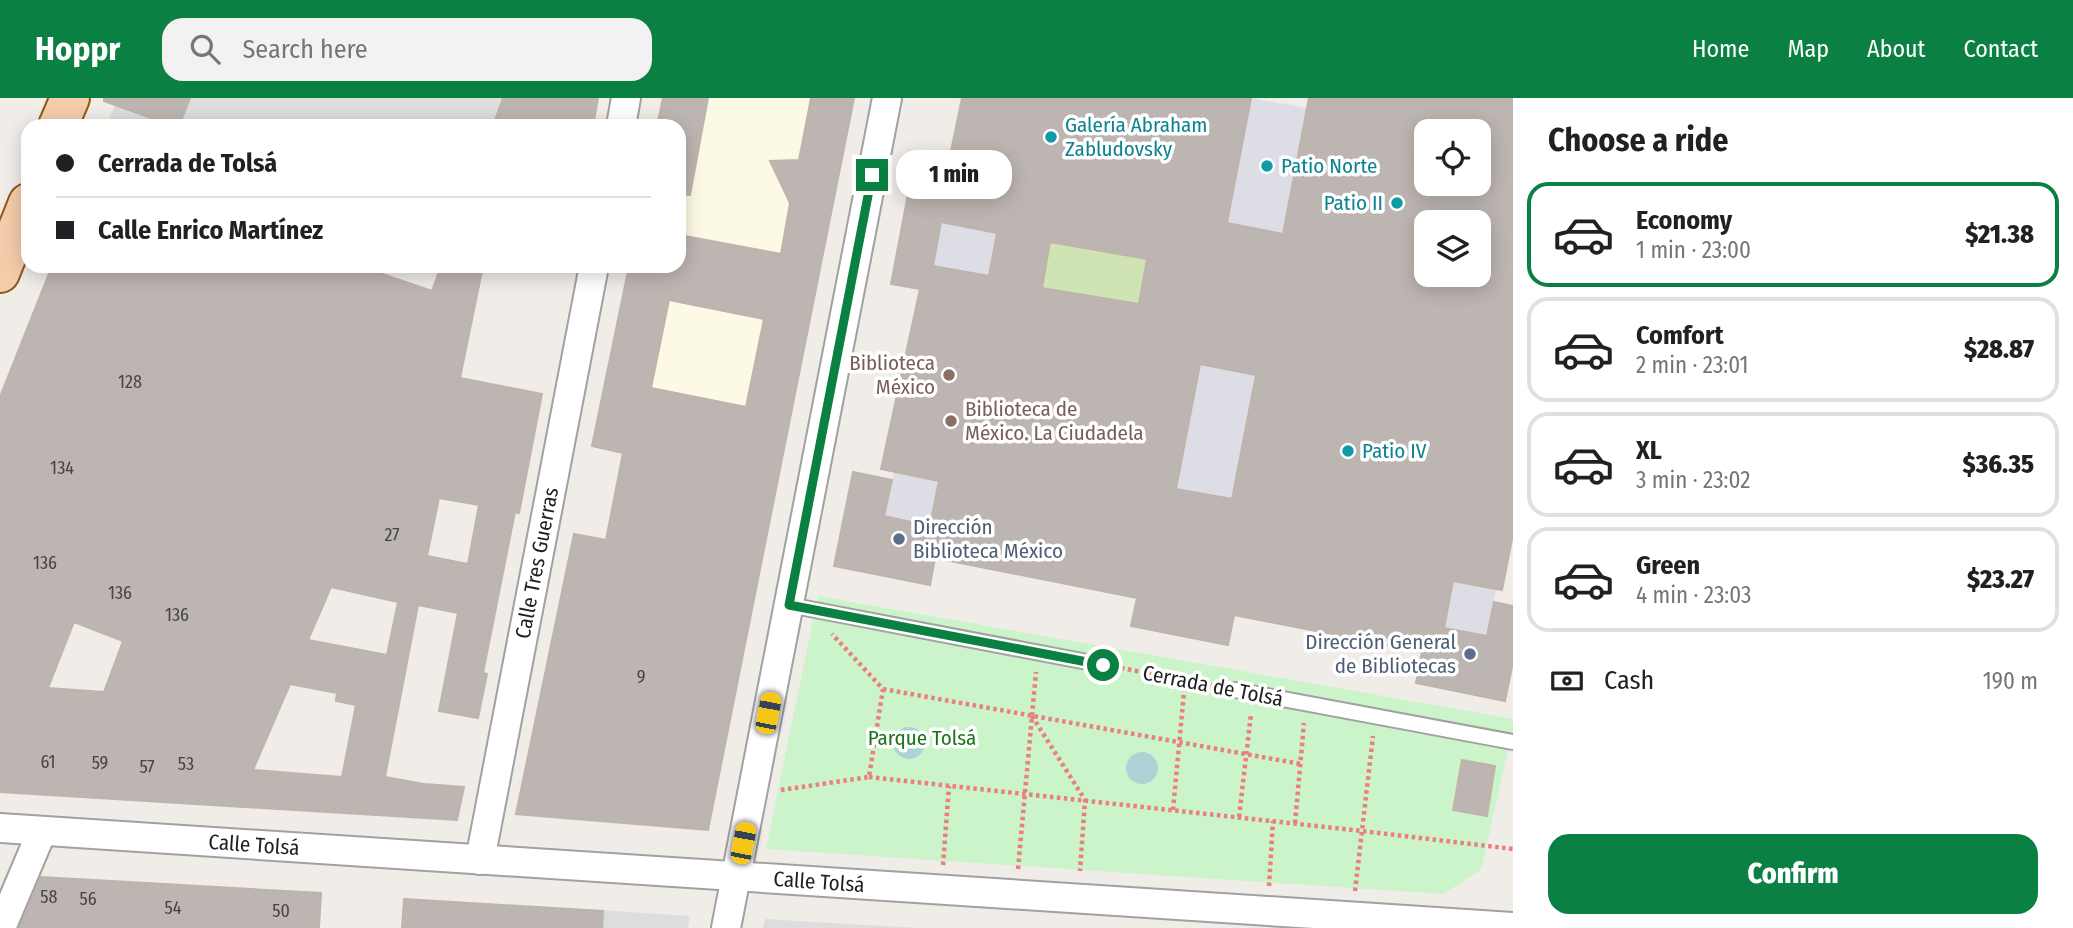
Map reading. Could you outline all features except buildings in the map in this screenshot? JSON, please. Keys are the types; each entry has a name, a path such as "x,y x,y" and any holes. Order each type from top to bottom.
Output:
{"main road":[{"path":"61,119 70,98"},
{"path":"0,273 21,220"}],"street":[{"path":"622,119 626,98"},
{"path":"726,928 752,794 799,607 887,98"},
{"name":"Calle Tres Guerras","path":"480,859 593,273"},
{"name":"Calle Tolsá","path":"0,828 1513,927"},
{"path":"1,928 42,831"}],"lane":[{"path":"799,607 1103,665"},
{"name":"Cerrada de Tolsá","path":"1235,690 1513,742"}],"path":[{"path":"799,607 883,689 1301,764"},
{"path":"1016,895 1038,653"},
{"name":"Cerrada de Tolsá","path":"1103,665 1235,690"},
{"path":"1173,810 1185,681"},
{"path":"869,777 883,689"},
{"path":"1239,817 1253,693"},
{"path":"1295,823 1306,703"},
{"path":"1032,716 1085,800 1078,899"},
{"path":"1352,916 1375,716"},
{"path":"752,794 869,777 1513,849"},
{"path":"941,890 949,786"},
{"path":"1268,911 1273,821"}],"shaded area":[{"path":"118,98 539,98 530,119 109,119"},
{"path":"663,98 854,98 790,416 607,379 675,273 686,273 686,119 675,119"},
{"name":"Patio Norte","path":"1251,98 1307,108 1283,234 1227,223"},
{"path":"941,222 997,233 989,276 933,266"},
{"path":"1200,364 1256,375 1232,499 1176,489"},
{"path":"894,472 939,481 930,526 884,516"},
{"path":"1453,581 1496,589 1487,636 1444,628"},
{"path":"404,899 690,916 688,928 402,928"},
{"path":"765,919 814,922 918,928 763,928"}],"green space":[{"path":"1050,242 1147,259 1139,304 1042,288"},
{"name":"Parque Tolsá","path":"818,596 1513,719 1481,870 1443,894 766,849"}],"water":[{"path":"909,727 920,732 925,743 920,754 909,759 898,754 893,743 898,732"},
{"path":"1142,752 1153,757 1158,768 1153,779 1142,784 1131,779 1126,768 1131,757"}],"place":[{"name":"Galería Abraham Zabludovsky","path":"1051,137"},
{"name":"Patio Norte","path":"1267,166"},
{"name":"Patio II","path":"1397,203"},
{"name":"Biblioteca México","path":"949,375"},
{"name":"Biblioteca de México. La Ciudadela","path":"951,421"},
{"name":"Patio IV","path":"1348,451"},
{"name":"Dirección Biblioteca México","path":"899,539"},
{"name":"Dirección General de Bibliotecas","path":"1470,654"}],"route":[{"path":"872,175 789,605 1103,665"}]}
